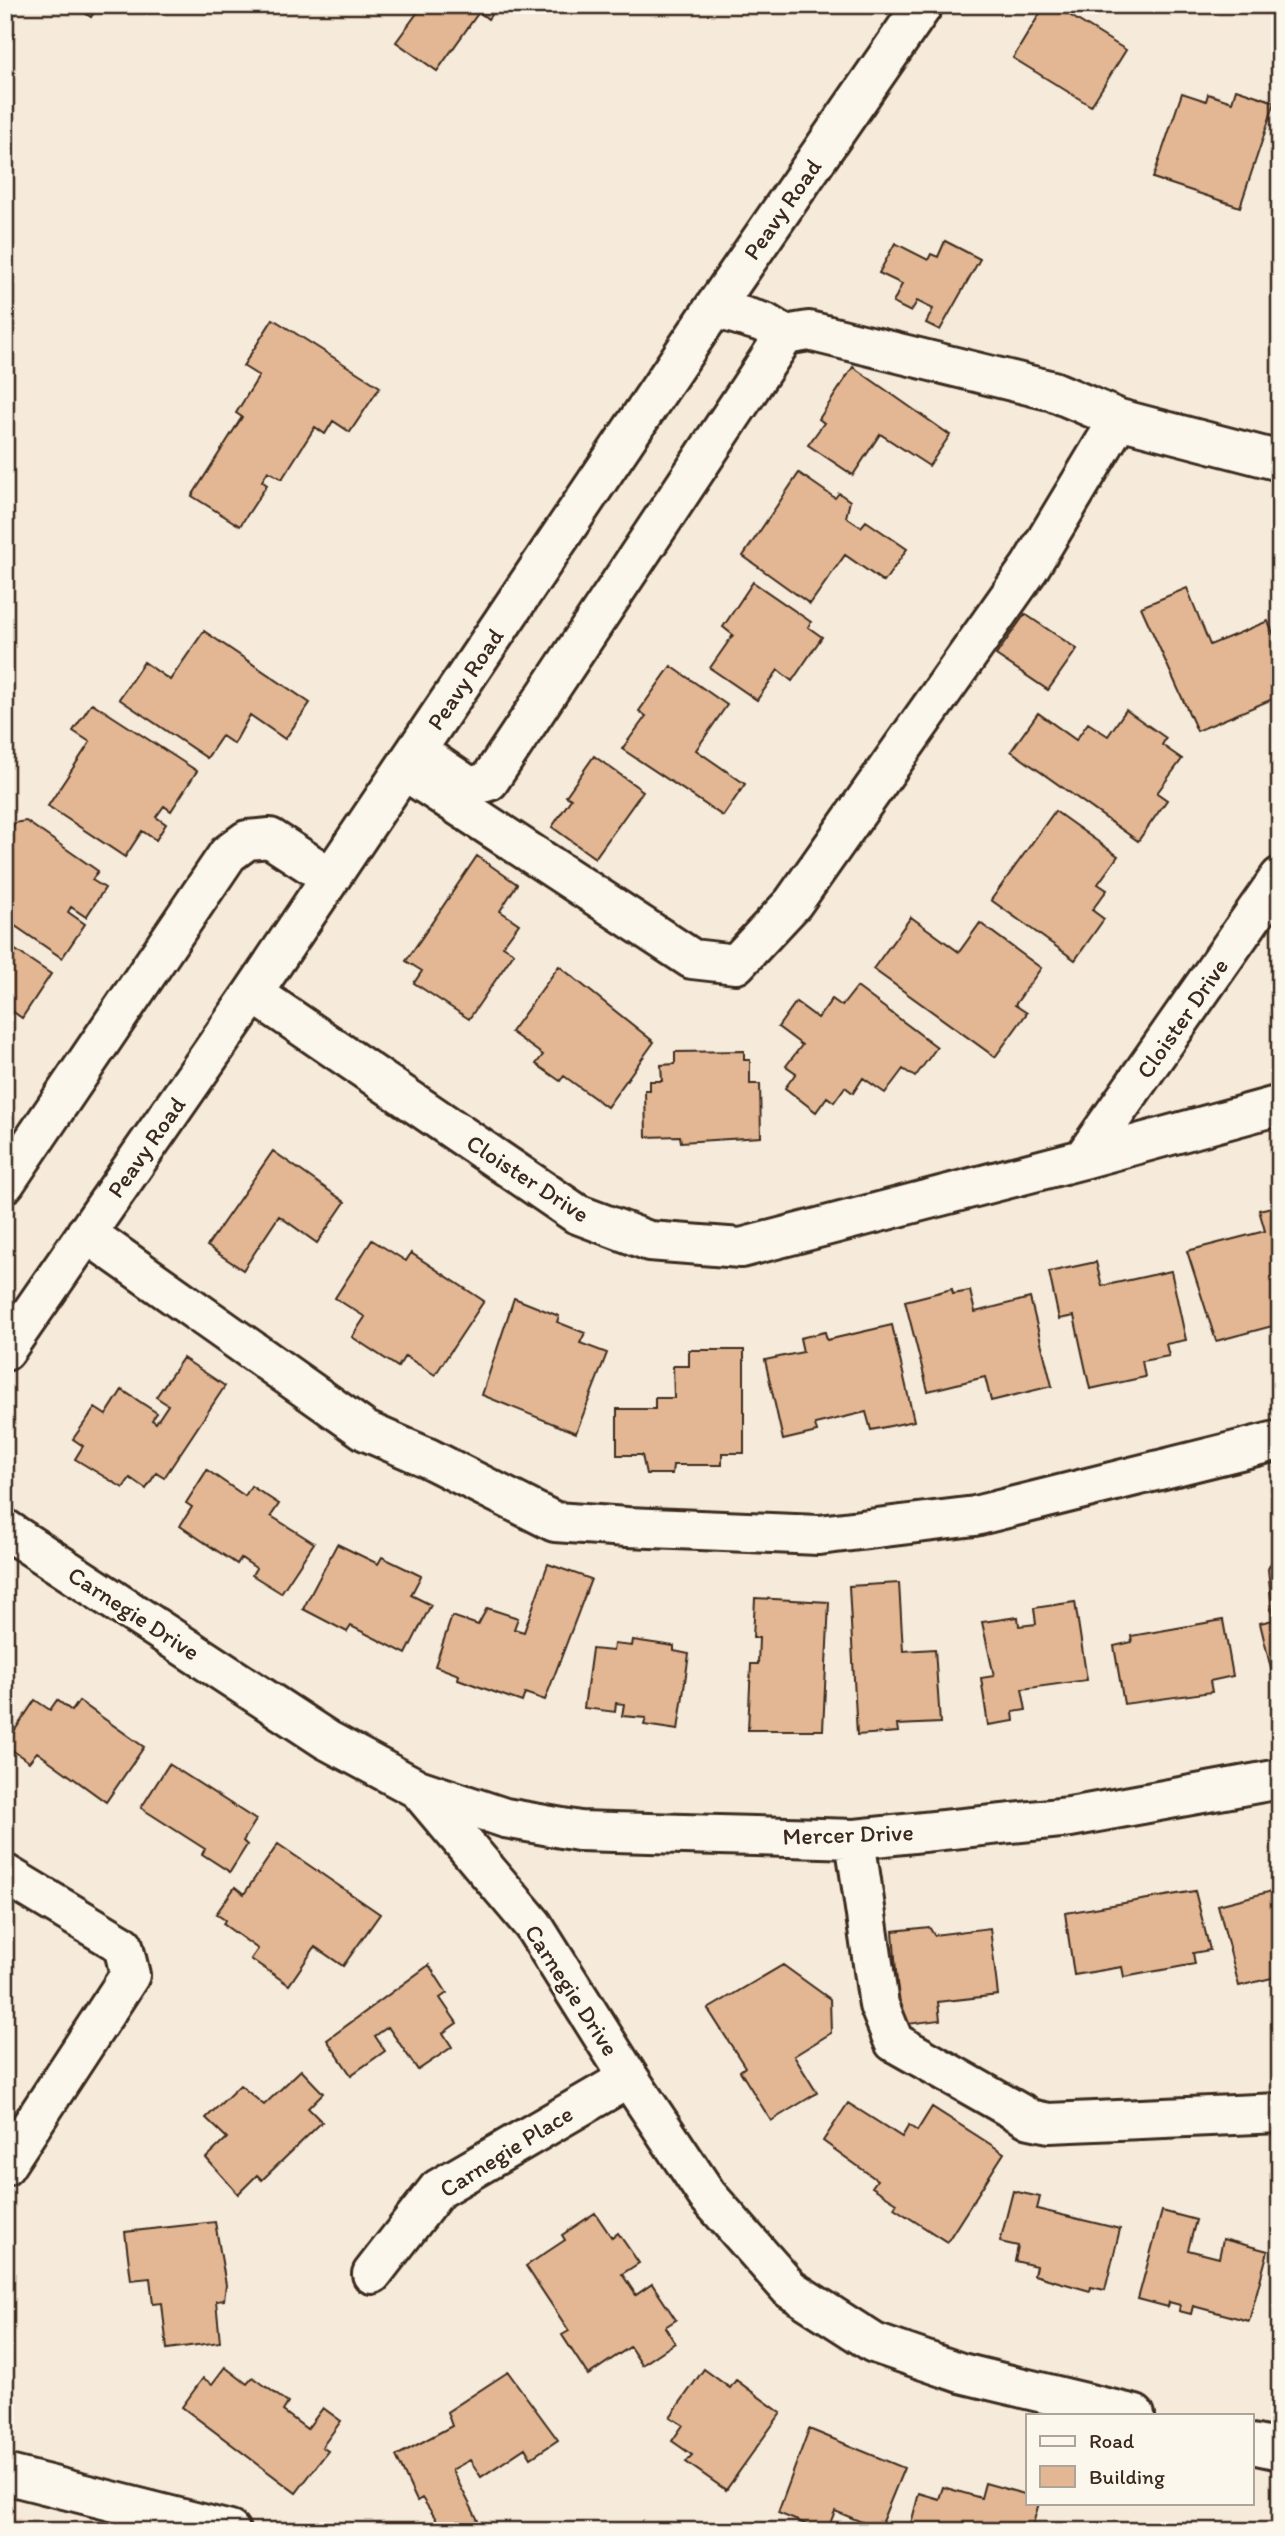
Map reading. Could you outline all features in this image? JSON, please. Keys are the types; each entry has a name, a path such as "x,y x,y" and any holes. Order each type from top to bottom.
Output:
{"street":[{"name":"Peavy Road","path":"5,1351 253,993 714,308 923,5"},
{"path":"714,308 765,323 785,335 809,331 1053,391 1119,419 1280,461"},
{"path":"411,760 470,787 489,781 785,335"},
{"path":"411,760 692,959 736,964 793,903 1030,567 1119,419"},
{"path":"5,1183 228,854 247,840 270,838 330,877"},
{"name":"Cloister Drive","path":"1083,1159 1280,877"},
{"name":"Cloister Drive","path":"253,993 577,1214 649,1241 741,1248 1280,1105"},
{"path":"86,1233 366,1431 428,1458 555,1522 818,1535 975,1516 1280,1440"},
{"name":"Carnegie Drive","path":"5,1529 327,1740 418,1789 533,1925 706,2195 790,2289 874,2343 961,2373 1131,2414"},
{"name":"Mercer Drive","path":"418,1789 505,1818 579,1831 855,1839 1070,1817 1280,1780"},
{"path":"855,1839 879,2005 894,2042 1030,2119 1049,2123 1280,2112"},
{"path":"5,1874 123,1944 130,1975 5,2166"},
{"name":"Carnegie Place","path":"372,2274 438,2189 629,2078"},
{"path":"1254,2444 1280,2450"},
{"path":"5,2474 230,2531"}],"shaded area":[{"path":"5,2515 70,2531 5,2531"}],"building":[{"path":"73,5 99,5 91,17"},
{"path":"423,5 498,5 488,19 479,12 437,71 396,42"},
{"path":"1045,5 1053,5 1126,50 1091,106 1013,58"},
{"path":"1236,89 1275,102 1240,207 1153,178 1182,93 1206,101 1208,94 1232,102"},
{"path":"5,139 14,144 5,157"},
{"path":"945,241 980,259 940,330 926,323 933,309 917,301 911,312 893,303 902,284 879,273 895,243 928,260 931,254 938,257"},
{"path":"273,319 380,387 350,432 333,421 325,434 315,427 282,479 268,471 262,481 267,485 240,526 192,496 242,417 236,413 259,376 243,366"},
{"path":"853,367 950,435 929,466 880,434 853,475 808,445 824,423 819,419"},
{"path":"799,473 835,498 839,493 850,501 846,517 861,527 866,521 907,549 884,582 845,555 810,604 743,556"},
{"path":"753,582 811,622 808,627 822,637 792,681 778,670 757,700 710,668 733,635 723,627"},
{"path":"1187,588 1210,645 1268,621 1280,649 1280,696 1197,731 1141,607"},
{"path":"1025,614 1077,649 1048,690 996,655"},
{"path":"204,631 310,703 285,739 250,715 234,744 222,736 207,758 119,699 144,662 170,680"},
{"path":"671,666 727,705 696,750 745,784 723,816 622,749 646,716 639,711"},
{"path":"92,703 197,771 171,811 164,806 156,817 166,824 156,840 142,831 125,857 48,806 90,742 73,731"},
{"path":"1126,710 1166,738 1162,745 1182,759 1157,793 1167,800 1138,841 1011,751 1038,713 1076,740 1088,723 1108,736"},
{"path":"594,756 643,791 595,858 552,827 571,799 566,796"},
{"path":"1055,811 1118,856 1098,884 1107,890 1092,910 1104,919 1075,960 991,900"},
{"path":"26,821 98,871 92,880 105,888 86,917 71,907 68,912 85,924 62,958 5,919 5,846 14,823"},
{"path":"477,856 517,884 500,911 519,924 503,946 514,953 469,1019 414,983 422,971 406,961"},
{"path":"911,917 959,952 980,923 1041,968 1015,1005 1027,1013 995,1057 873,969"},
{"path":"5,943 51,974 22,1018 5,1006"},
{"path":"559,966 654,1042 607,1107 564,1076 560,1081 536,1064 543,1055 511,1032"},
{"path":"857,987 937,1047 915,1077 903,1069 885,1093 863,1078 853,1093 845,1087 834,1102 827,1097 816,1112 785,1088 796,1073 786,1066 802,1045 778,1027 796,1002 818,1018 832,999 842,1006"},
{"path":"744,1051 744,1060 750,1060 750,1084 760,1084 761,1137 681,1142 680,1136 646,1137 645,1090 650,1090 650,1081 662,1081 661,1065 675,1064 675,1052"},
{"path":"273,1151 345,1202 317,1243 279,1216 243,1270 207,1246"},
{"path":"1280,1205 1280,1324 1216,1341 1187,1251 1265,1231 1259,1210"},
{"path":"372,1240 406,1261 411,1253 484,1301 435,1375 405,1356 398,1367 352,1337 365,1317 335,1298"},
{"path":"1096,1262 1102,1286 1171,1271 1186,1340 1166,1344 1169,1356 1142,1361 1145,1377 1090,1389 1074,1316 1059,1319 1049,1272"},
{"path":"952,1289 953,1294 970,1291 975,1312 1030,1298 1052,1386 991,1401 985,1377 928,1391 905,1301"},
{"path":"514,1298 559,1316 557,1322 585,1333 580,1343 607,1353 576,1433 482,1395"},
{"path":"892,1325 914,1421 871,1430 866,1412 815,1424 817,1432 783,1440 765,1360 803,1352 800,1338 825,1332 827,1340"},
{"path":"689,1350 744,1350 744,1453 722,1453 722,1465 673,1465 672,1474 646,1474 642,1455 617,1455 617,1409 655,1409 655,1398 674,1398 673,1366 689,1366"},
{"path":"183,1358 225,1386 164,1478 156,1473 146,1489 130,1478 123,1488 75,1459 83,1446 73,1439 95,1408 106,1415 122,1390 157,1413 152,1420 156,1423 168,1405 156,1397"},
{"path":"207,1470 245,1496 251,1486 279,1504 271,1516 314,1543 281,1593 252,1575 256,1568 241,1558 237,1564 180,1526 192,1507 186,1503"},
{"path":"337,1544 378,1564 382,1557 421,1576 411,1595 431,1605 406,1654 351,1626 347,1632 303,1609"},
{"path":"1280,1557 1280,1671 1272,1673 1260,1623 1273,1620 1268,1569 1273,1559"},
{"path":"548,1564 591,1579 545,1700 525,1693 522,1702 458,1679 459,1675 435,1666 452,1616 478,1625 487,1608 518,1618 514,1629 524,1632"},
{"path":"899,1583 903,1651 935,1649 940,1723 897,1725 898,1732 857,1735 849,1586"},
{"path":"755,1598 829,1602 823,1730 748,1730 751,1664 758,1664 759,1638 753,1638"},
{"path":"1075,1602 1087,1680 1022,1689 1026,1710 1013,1712 1014,1721 988,1725 981,1678 994,1676 982,1622 1018,1617 1019,1626 1036,1624 1034,1608"},
{"path":"1223,1620 1233,1676 1210,1681 1212,1692 1124,1704 1114,1646 1132,1642 1131,1636"},
{"path":"633,1640 674,1646 674,1651 689,1654 678,1730 644,1725 646,1718 622,1716 624,1704 616,1703 615,1712 584,1708 592,1649 613,1651 614,1644 632,1646"},
{"path":"35,1700 50,1710 57,1700 72,1711 79,1701 144,1747 106,1802 37,1752 29,1762 5,1745"},
{"path":"169,1764 256,1820 243,1841 247,1845 230,1872 202,1854 205,1849 141,1808"},
{"path":"278,1844 380,1914 343,1966 315,1947 289,1985 251,1959 258,1949 223,1924 225,1920 216,1914 235,1887 244,1894"},
{"path":"1280,1889 1280,1976 1239,1986 1218,1905"},
{"path":"1195,1891 1210,1950 1193,1953 1195,1964 1124,1977 1122,1967 1074,1975 1065,1913"},
{"path":"929,1927 934,1935 990,1928 998,1995 938,2002 940,2020 900,2025 893,1931"},
{"path":"429,1965 447,1993 440,1998 457,2023 443,2033 452,2047 418,2070 388,2027 375,2036 385,2051 351,2075 327,2040"},
{"path":"783,1965 830,1999 831,2033 794,2056 817,2093 771,2121 740,2071 745,2067 708,2009"},
{"path":"301,2070 323,2093 308,2108 322,2122 262,2180 257,2175 238,2194 206,2158 227,2138 206,2118 240,2085 264,2105"},
{"path":"848,2103 902,2137 909,2125 917,2131 932,2107 1004,2153 947,2242 894,2208 897,2203 872,2187 877,2180 823,2141"},
{"path":"1013,2191 1040,2197 1037,2209 1120,2229 1105,2290 1091,2287 1090,2291 1034,2275 1036,2266 1015,2261 1018,2246 1000,2242"},
{"path":"1162,2211 1196,2220 1188,2250 1219,2258 1223,2239 1268,2251 1249,2321 1193,2306 1191,2314 1179,2311 1180,2305 1169,2302 1168,2307 1138,2299"},
{"path":"595,2213 612,2238 618,2233 639,2263 622,2274 636,2295 652,2284 676,2320 665,2327 675,2343 642,2365 630,2347 588,2375 562,2335 569,2331 526,2266 565,2240 562,2235"},
{"path":"215,2222 226,2285 224,2300 216,2301 220,2342 167,2349 162,2303 153,2304 150,2278 131,2280 125,2232"},
{"path":"225,2367 247,2384 253,2377 288,2403 283,2411 307,2429 323,2408 341,2421 322,2447 328,2451 296,2493 182,2407 203,2378 212,2384"},
{"path":"704,2369 730,2388 736,2380 781,2413 726,2490 686,2462 692,2455 672,2441 683,2425 670,2417"},
{"path":"508,2372 558,2440 531,2458 525,2448 481,2477 470,2460 452,2470 483,2530 444,2531 422,2498 417,2501 396,2456 452,2426 447,2412"},
{"path":"809,2429 904,2468 879,2529 835,2511 827,2531 822,2531 778,2513"},
{"path":"985,2483 1026,2494 1026,2504 1039,2504 1031,2531 909,2531 919,2493 939,2499 943,2487 981,2498"}]}
